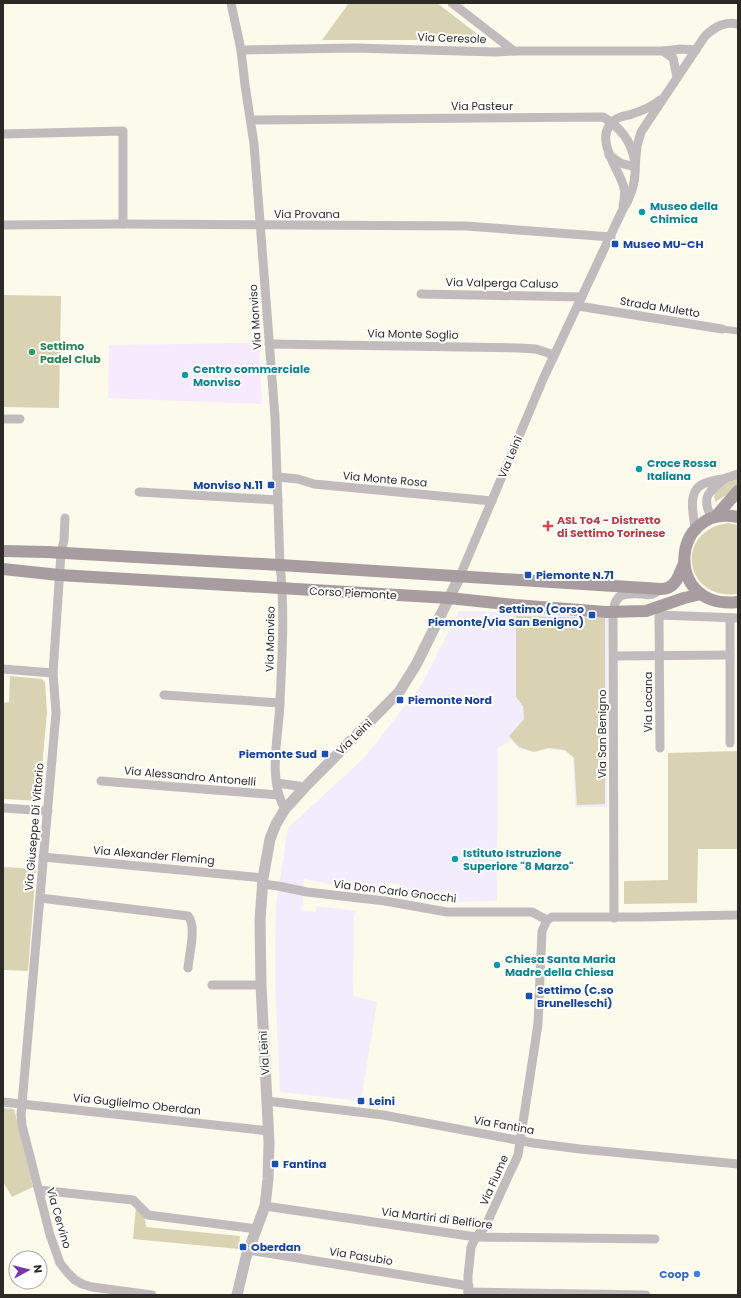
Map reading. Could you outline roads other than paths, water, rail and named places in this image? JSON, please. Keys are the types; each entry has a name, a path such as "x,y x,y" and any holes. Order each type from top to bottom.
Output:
{"main road":[{"path":"714,517 738,490"},
{"path":"738,517 730,515 714,517 705,521 695,529 688,539 684,551 686,575 692,586 712,601 725,603 738,602"},
{"name":"Corso Piemonte","path":"3,551 280,565 661,589"},
{"path":"661,589 670,588 674,585 684,563"},
{"name":"Corso Piemonte","path":"3,569 59,575 449,598 515,605 614,611 646,611 701,594"}],"street":[{"name":"Via Monviso","path":"231,3 241,50 254,144 275,417 280,565 283,589 280,703 276,767 278,795 285,809"},
{"path":"452,3 514,51"},
{"path":"622,211 630,199 632,192 639,137 663,98 705,36 721,24 731,22 738,24"},
{"name":"Via Ceresole","path":"241,50 355,48 495,52 696,50"},
{"path":"663,51 673,58 677,77"},
{"path":"622,211 625,191 623,182 609,155 606,137 612,122 616,119 648,108 663,98"},
{"name":"Via Pasteur","path":"251,120 603,117 612,122"},
{"path":"612,122 630,145 634,153 635,167"},
{"path":"3,134 123,131 123,224"},
{"path":"609,155 620,164 635,167"},
{"name":"Via Leinì","path":"237,1295 249,1250 266,1206 268,1179 269,1131 261,985 260,920 262,881 270,839 276,824 285,809 304,787 399,692 416,665 460,576 554,354 611,237 622,211"},
{"name":"Via Provana","path":"3,225 123,224 260,226 466,226 611,237"},
{"name":"Via Valperga Caluso","path":"421,294 582,297"},
{"name":"Strada Muletto","path":"578,306 738,331"},
{"name":"Via Monte Soglio","path":"269,344 536,348 554,354"},
{"path":"3,419 20,420"},
{"path":"695,529 692,500 696,491 701,485 738,474"},
{"name":"Via Monte Rosa","path":"277,477 298,479 314,484 492,501"},
{"path":"714,517 707,510 706,501 708,494 712,488 726,478"},
{"path":"139,492 278,500"},
{"name":"Via Giuseppe Di Vittorio","path":"23,1104 56,713 53,673 59,575 64,540 65,518"},
{"name":"Via San Benigno","path":"614,918 614,611 617,598 621,595 652,595 661,589"},
{"name":"Via Locana","path":"660,748 659,615 734,618"},
{"path":"730,743 730,654 734,618"},
{"name":"Via Locana","path":"614,656 730,654"},
{"path":"3,669 53,673"},
{"path":"164,695 280,703"},
{"name":"Via Alessandro Antonelli","path":"101,781 278,795"},
{"path":"277,782 304,787"},
{"path":"3,808 48,811"},
{"name":"Via Alexander Fleming","path":"43,857 262,881"},
{"name":"Via Don Carlo Gnocchi","path":"262,881 307,892 384,901 447,912 532,912 547,920"},
{"path":"40,898 188,916 192,920 193,928 188,968"},
{"path":"547,920 552,917 614,918 738,915"},
{"name":"Via Fiume","path":"468,1291 472,1247 476,1237 485,1227 518,1155 538,1024 542,932 547,920"},
{"path":"212,985 261,985"},
{"name":"Via Fantina","path":"267,1101 383,1115 520,1140 580,1149 738,1164"},
{"name":"Via Guglielmo Oberdan","path":"3,1102 269,1131"},
{"name":"Via Cervino","path":"23,1104 21,1115 22,1125 38,1190 55,1251 60,1263 75,1280 82,1284 92,1287 152,1295"},
{"path":"38,1190 133,1200 148,1215 258,1229"},
{"name":"Via Martiri di Belfiore","path":"266,1206 476,1237 655,1239"},
{"name":"Via Pasubio","path":"249,1250 468,1291 646,1295"}],"place":[{"name":"Museo della Chimica","path":"642,212"},
{"name":"Museo MU-CH","path":"615,244"},
{"name":"Settimo Padel Club","path":"32,352"},
{"name":"Centro commerciale Monviso","path":"185,375"},
{"name":"Croce Rossa Italiana","path":"639,469"},
{"name":"Monviso N.11","path":"271,485"},
{"name":"ASL To4 - Distretto di Settimo Torinese","path":"548,526"},
{"name":"Piemonte N.71","path":"528,575"},
{"name":"Settimo (Corso Piemonte/Via San Benigno)","path":"592,615"},
{"name":"Piemonte Nord","path":"400,700"},
{"name":"Piemonte Sud","path":"325,754"},
{"name":"Istituto Istruzione Superiore \"8 Marzo\"","path":"455,859"},
{"name":"Chiesa Santa Maria Madre della Chiesa","path":"497,965"},
{"name":"Settimo (C.so Brunelleschi)","path":"529,996"},
{"name":"Leini","path":"361,1101"},
{"name":"Fantina","path":"275,1164"},
{"name":"Oberdan","path":"243,1247"},
{"name":"Coop","path":"697,1274"}]}
